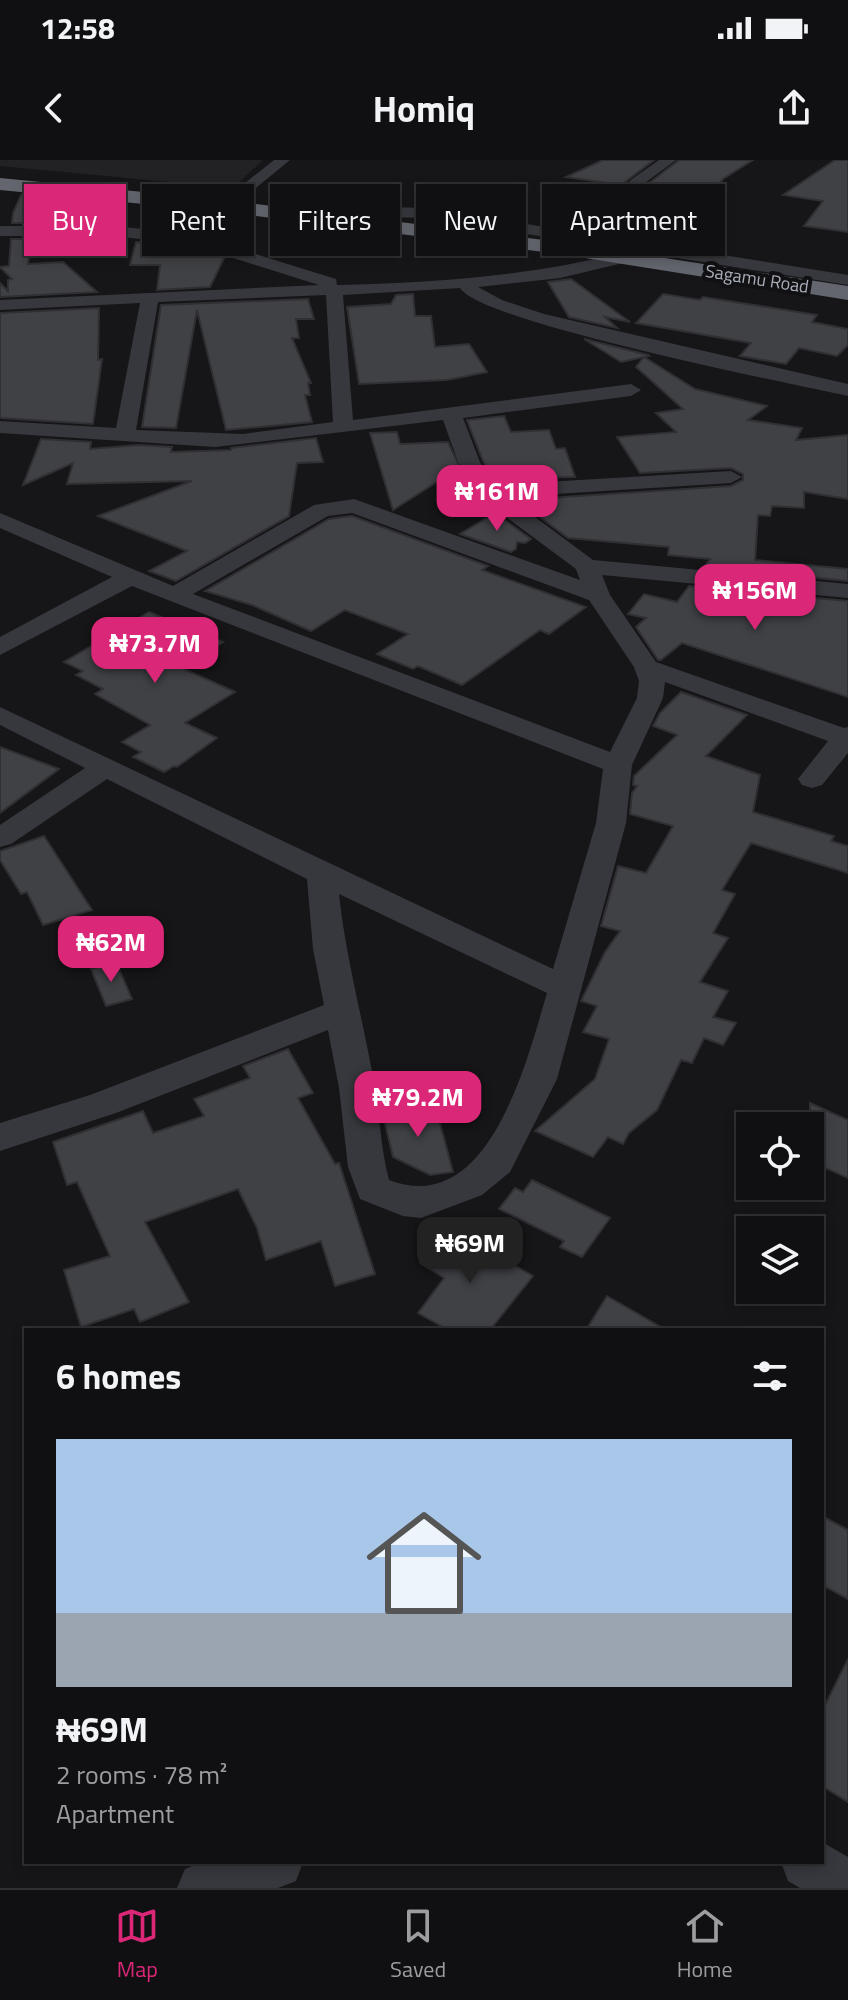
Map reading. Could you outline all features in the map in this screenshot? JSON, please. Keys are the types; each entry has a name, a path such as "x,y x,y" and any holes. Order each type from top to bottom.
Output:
{"highway":[{"name":"Sagamu Road","path":"0,184 24,186"},
{"name":"Sagamu Road","path":"254,209 542,240"},
{"name":"Sagamu Road","path":"614,256 848,293"}],"street":[{"path":"253,184 283,160"},
{"path":"635,184 669,160"},
{"path":"0,230 24,226"},
{"path":"0,230 24,230"},
{"path":"126,233 209,243 344,290"},
{"path":"667,256 848,280"},
{"path":"0,305 469,283 560,273 621,258"},
{"path":"469,283 469,289 477,295 521,312 676,353 847,389"},
{"path":"343,427 344,290"},
{"path":"125,436 150,298"},
{"path":"0,427 243,440 631,390"},
{"path":"451,414 469,462 487,492 587,566 848,591"},
{"path":"487,492 731,477"},
{"path":"174,595 322,510 354,506 598,595"},
{"path":"0,520 174,595 618,765"},
{"path":"322,874 329,949 357,1088 367,1167 373,1189 403,1201 421,1203 469,1185 497,1162 539,1079 611,823 618,765 650,698 652,681 647,667 598,595 587,566"},
{"path":"0,647 130,577"},
{"path":"647,667 847,737 812,779"},
{"path":"0,715 322,874 565,988"},
{"path":"0,838 104,768"},
{"path":"4,1126 103,1104 340,1012"},
{"path":"204,1888 271,1864"},
{"path":"810,1864 848,1887"}],"shaded area":[{"path":"0,160 263,160 237,184 191,184 0,166"}],"building":[{"path":"603,160 654,160 622,184 566,177"},
{"path":"679,160 753,160 719,184 648,184"},
{"path":"835,160 848,160 848,232 804,226 823,201 783,195"},
{"path":"21,195 24,196 24,223 12,223"},
{"path":"11,239 24,239 24,256 29,256 28,264 63,262 97,292 0,297 0,283 8,291 8,280 12,279 0,267 9,266"},
{"path":"136,242 142,243 142,256 224,258 210,287 157,290 160,265 130,265"},
{"path":"571,279 630,322 605,317 617,328 569,317 548,282"},
{"path":"413,294 415,316 431,316 435,347 469,344 487,372 447,380 359,384 347,307 391,304 396,295"},
{"path":"663,294 700,300 703,297 817,315 812,322 848,329 848,345 837,356 799,348 786,364 740,356 751,343 636,323"},
{"path":"308,299 314,319 296,319 299,338 292,338 311,383 308,383 310,395 305,395 312,422 226,430 197,310 176,428 142,427 161,305"},
{"path":"99,308 98,360 102,359 93,424 0,418 0,313"},
{"path":"584,339 648,355 649,356 621,362"},
{"path":"644,357 695,389 767,406 748,420 802,428 796,440 848,435 848,499 804,492 804,508 772,506 770,516 758,515 755,560 848,569 848,581 704,567 710,559 668,555 669,547 568,538 517,500 731,486 743,480 743,474 731,468 640,473 617,437 676,432 656,413 683,409 636,367"},
{"path":"504,416 511,432 549,430 556,449 565,448 575,477 493,478 467,420"},
{"path":"397,432 400,444 448,442 465,479 440,480 393,510 370,433"},
{"path":"316,438 323,462 297,463 289,516 176,581 149,571 187,551 98,516 192,481 67,484 73,463 23,485 41,439 91,442 90,449 139,445 172,447 171,452 231,450"},
{"path":"495,513 531,539 525,543 517,542 516,549 511,552 460,534"},
{"path":"352,516 488,566 482,570 586,607 549,634 540,630 462,685 418,666 413,669 377,654 408,634 345,610 311,631 252,605 205,591 329,519"},
{"path":"689,586 848,601 848,697 682,643 658,660 636,627 646,618 628,614 644,594 677,602"},
{"path":"149,612 223,642 182,668 235,692 185,723 217,738 177,767 164,772 133,757 141,752 122,742 150,725 95,694 103,689 76,675 83,671 64,662"},
{"path":"681,692 747,715 706,756 760,775 753,812 834,836 831,841 848,846 848,873 751,843 722,890 735,894 713,933 728,938 700,982 728,991 713,1017 736,1023 723,1045 704,1038 692,1063 681,1060 657,1110 629,1133 623,1144 608,1137 593,1157 535,1131 595,1079 609,1039 583,1032 597,1006 581,1001 605,952 620,931 601,926 618,866 646,873 673,826 630,814 632,793 637,786 633,785 634,776 677,735 653,726 660,713"},
{"path":"0,747 59,769 0,813"},
{"path":"44,836 92,910 43,925 27,892 21,894 0,860 0,851"},
{"path":"116,962 132,999 106,1006 91,969"},
{"path":"288,1049 313,1093 298,1098 335,1164 339,1163 375,1274 335,1286 321,1241 266,1260 257,1228 238,1189 145,1222 189,1302 140,1322 134,1309 81,1327 64,1270 110,1256 77,1182 67,1185 53,1142 143,1111 153,1133 204,1116 194,1099 250,1078 243,1066"},
{"path":"810,1103 848,1120 848,1178 824,1167 824,1112 810,1112"},
{"path":"435,1105 453,1172 430,1175 393,1157 382,1111"},
{"path":"532,1180 610,1218 582,1257 560,1247 564,1241 499,1209 515,1188 523,1192"},
{"path":"451,1229 533,1276 492,1328 444,1328 418,1313 444,1278 420,1263"},
{"path":"607,1296 663,1328 587,1328"},
{"path":"824,1517 848,1530 848,1599 824,1586"},
{"path":"848,1659 848,1802 824,1787 824,1707"}]}
